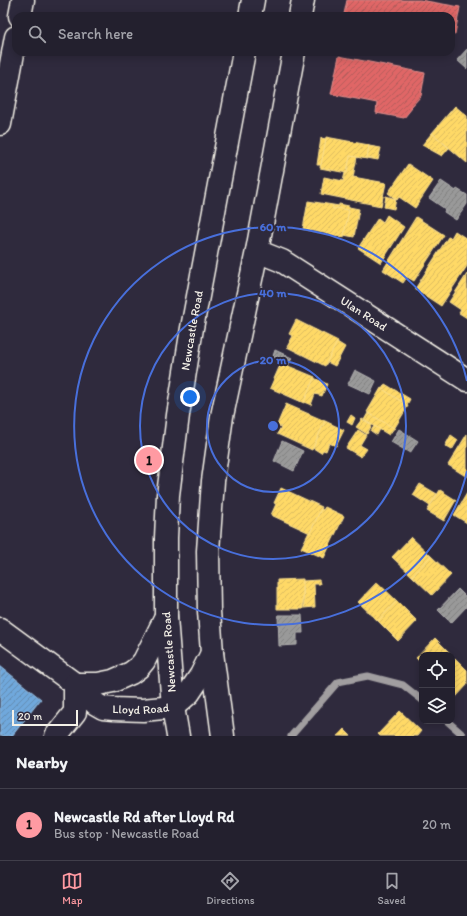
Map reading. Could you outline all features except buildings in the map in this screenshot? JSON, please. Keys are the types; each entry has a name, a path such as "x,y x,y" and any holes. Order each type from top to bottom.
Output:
{"main road":[{"path":"21,12 23,0"},
{"path":"251,12 254,0"},
{"path":"301,12 303,0"},
{"path":"0,124 13,56"},
{"name":"Newcastle Road","path":"178,736 173,707 166,617 165,573 168,495 177,423 192,328 243,56"},
{"path":"223,736 212,653 209,612 208,551 213,481 222,416 257,251 293,56"},
{"name":"Ulan Road","path":"257,251 282,261 467,380"},
{"path":"56,736 76,712 75,684 98,684 113,681 131,673 144,661 166,617"},
{"name":"Lloyd Road","path":"0,629 75,684 92,701 104,708 133,710 173,707 189,693 201,675 212,653"}],"waterway":[{"path":"291,736 338,682 368,676 403,685 419,698"},
{"path":"450,724 462,734"}],"place":[{"name":"Newcastle Rd after Lloyd Rd","path":"149,460"}]}
